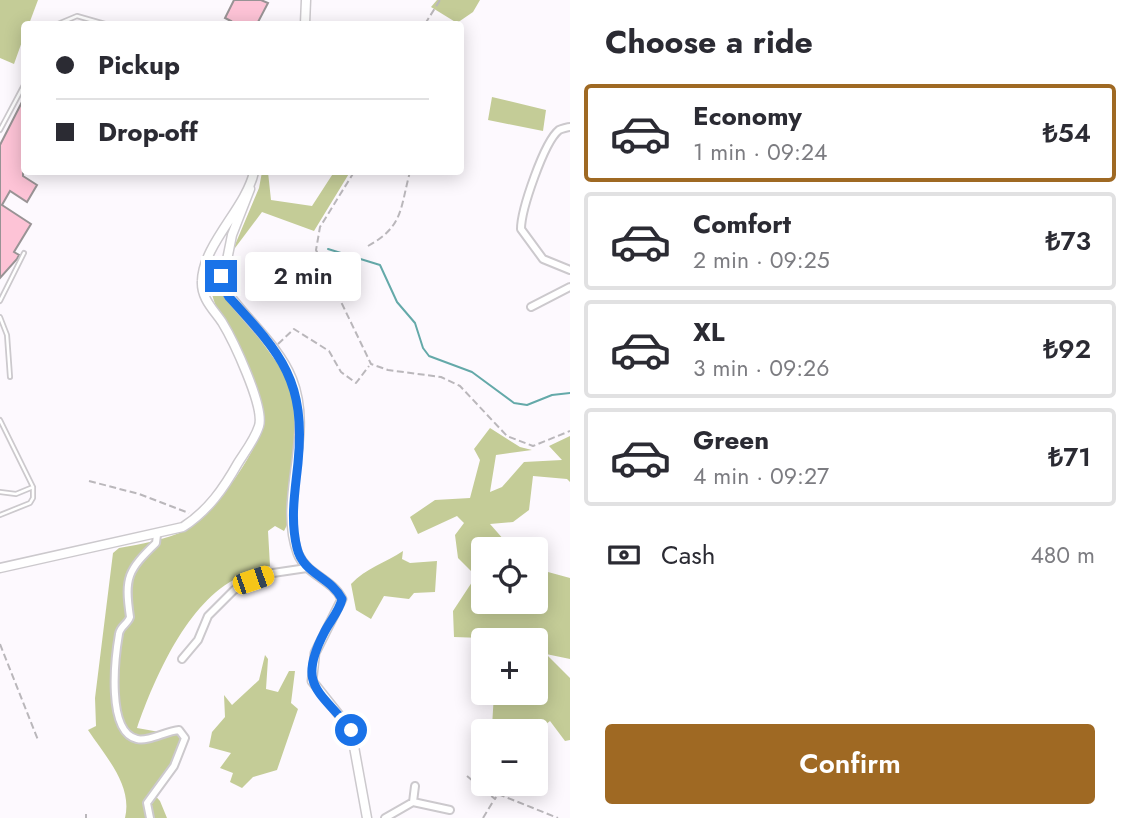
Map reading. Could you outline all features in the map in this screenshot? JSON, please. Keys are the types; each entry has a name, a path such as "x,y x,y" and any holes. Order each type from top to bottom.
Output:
{"street":[{"path":"305,21 306,0"},
{"path":"570,127 559,130 550,144 538,170 521,229 543,259 570,270"},
{"path":"253,175 232,235 222,285 273,349 292,379 300,424 293,514 297,551 307,568 338,591 342,599 315,653 312,681 316,690 351,730 367,818"},
{"path":"0,568 157,535 183,527 200,517 227,484 260,425 258,403 224,326 202,294 202,277 219,235 250,189"},
{"path":"531,307 570,287"},
{"path":"150,818 147,803 174,766 185,738 178,730 144,739 135,739 125,732 119,722 114,683 119,631 130,617 127,585 130,570 156,543 157,535"},
{"path":"182,659 198,639 208,615 233,590 273,573 307,568"},
{"path":"413,802 415,786"},
{"path":"385,818 413,802 450,810"}],"lane":[{"path":"65,21 77,16 94,21"},
{"path":"0,130 21,91"},
{"path":"0,300 24,253"},
{"path":"0,317 7,335 10,377"},
{"path":"0,420 33,487 30,503 0,515"},
{"path":"0,492 16,494 33,487"}],"path":[{"path":"427,21 440,0"},
{"path":"353,175 320,227 316,250 371,364 388,370 441,377 460,386 507,436 533,446 570,431"},
{"path":"368,246 388,234 397,220 409,175"},
{"path":"273,349 294,329 329,351 349,380 356,383 371,364"},
{"path":"89,481 139,494 200,517"},
{"path":"0,643 38,740"},
{"path":"467,776 495,799"},
{"path":"483,818 498,794 558,818"}],"green space":[{"path":"0,0 38,0 30,21 21,21 21,44 14,64 0,58"},
{"path":"437,0 480,0 473,12 460,21 454,21 431,7"},
{"path":"492,97 546,110 543,131 488,120"},
{"path":"261,175 268,175 271,200 312,206 332,175 348,175 314,231 262,212 232,252 259,188"},
{"path":"211,286 218,288 242,315 289,379 297,418 287,525 284,531 275,526 268,531 270,566 239,577 220,589 189,622 163,664 137,728 182,736 179,751 151,791 160,801 167,818 125,818 125,794 116,771 88,730 96,726 95,698 113,553 119,548 178,533 197,522 237,475 258,438 263,422 259,395 217,309"},
{"path":"490,428 520,447 532,450 496,455 490,492 502,487 524,462 562,460 549,446 570,436 570,482 567,479 533,476 529,510 513,522 490,524 501,537 471,537 471,571 458,558 455,535 464,523 457,516 418,534 410,517 435,500 470,498 480,460 474,449"},
{"path":"403,551 402,559 410,563 437,561 435,592 414,593 409,599 384,596 371,619 356,610 351,584 369,570"},
{"path":"548,572 570,578 570,659 548,654 548,628 471,628 471,638 454,637 453,611 471,584 471,614 548,614"},
{"path":"265,655 268,659 266,689 278,692 289,671 295,671 291,703 298,709 277,770 253,777 242,788 230,782 233,773 220,768 231,753 209,747 212,732 225,717 224,695 232,705 259,680"},
{"path":"548,656 570,678 570,740 565,741 550,721 548,723 548,719 492,719 493,705 548,705"}],"building":[{"path":"234,0 261,0 268,3 259,21 231,21 225,18"},
{"path":"21,104 21,175 37,185 27,202 10,191 2,205 31,224 14,252 19,255 17,259 0,278 0,145"}],"waterway":[{"path":"328,249 380,265 397,302 415,323 423,348 429,356 472,372 514,403 527,405 552,395 570,393"}],"route":[{"path":"221,276 222,285 229,297 278,356 292,379 300,424 298,465 293,493 297,551 307,568 338,591 342,599 315,653 312,681 316,690 351,730"}]}
